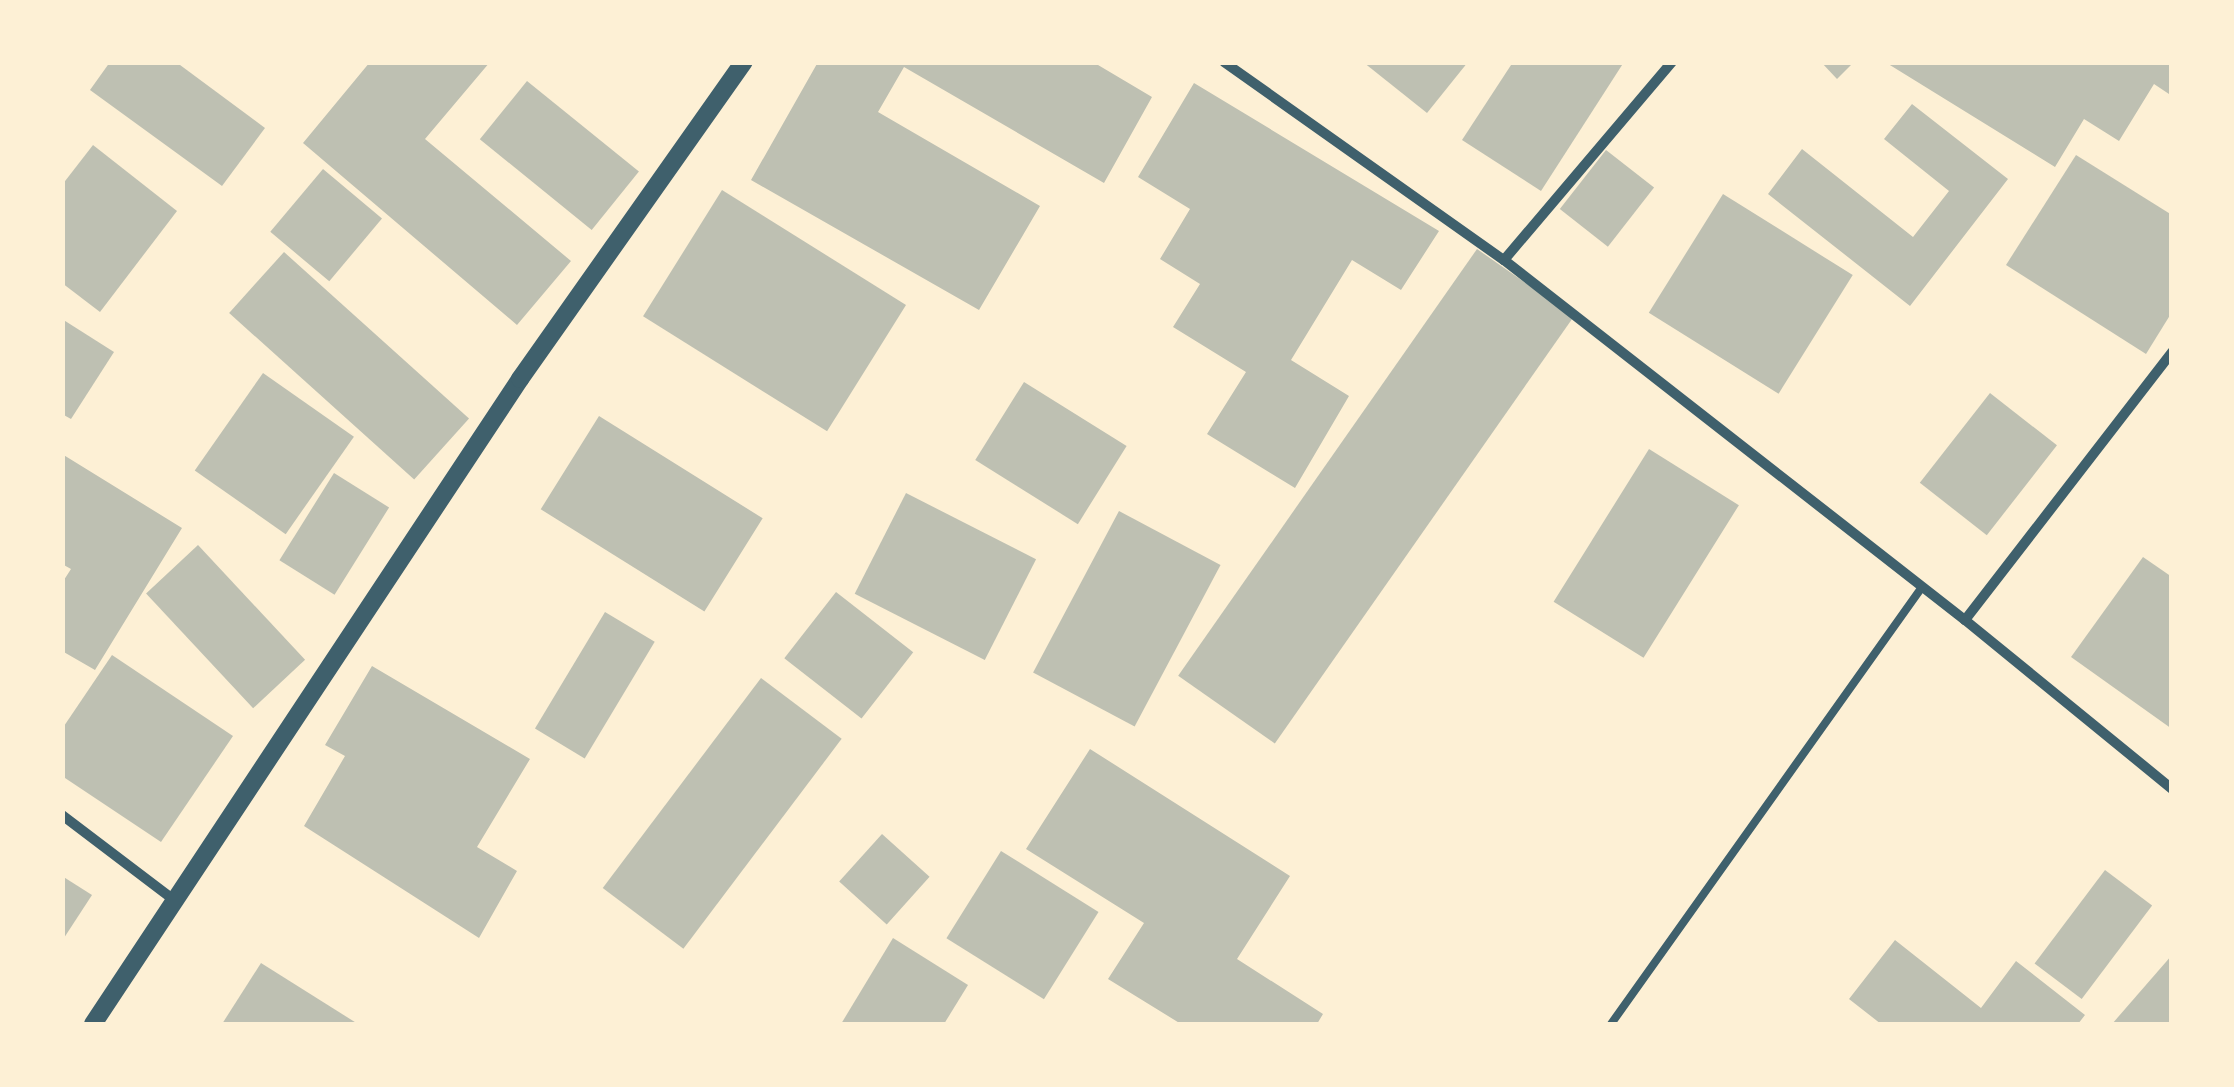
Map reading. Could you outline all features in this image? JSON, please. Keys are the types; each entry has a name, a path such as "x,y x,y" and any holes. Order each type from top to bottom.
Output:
{"street":[{"path":"93,1024 520,379 744,62"},
{"path":"1224,62 1504,260 1965,620 2172,789"},
{"path":"1504,260 1672,62"},
{"path":"1965,620 2172,352"},
{"path":"62,816 174,900"}],"lane":[{"path":"1611,1024 1922,587"}],"building":[{"path":"110,62 176,62 265,128 222,186 90,90"},
{"path":"370,62 490,62 425,139 571,261 517,325 303,143"},
{"path":"818,62 1093,62 1152,97 1104,183 904,67 878,112 1040,206 979,310 751,180"},
{"path":"1363,62 1468,62 1427,113"},
{"path":"1513,62 1624,62 1541,191 1462,140"},
{"path":"1821,62 1854,62 1837,79"},
{"path":"1885,62 2172,62 2172,96 2154,84 2119,141 2084,119 2055,167"},
{"path":"527,81 639,172 592,230 480,139"},
{"path":"1194,83 1439,231 1401,290 1352,260 1291,360 1349,396 1295,488 1207,434 1246,372 1173,327 1200,284 1160,259 1190,209 1138,177"},
{"path":"1912,104 2008,179 1910,306 1768,194 1802,149 1913,237 1949,191 1884,139"},
{"path":"93,145 177,211 100,312 62,283 62,185"},
{"path":"1606,150 1654,188 1608,247 1560,209"},
{"path":"2076,155 2172,215 2172,312 2146,354 2006,265"},
{"path":"323,169 382,218 329,281 270,232"},
{"path":"722,190 906,305 827,431 643,316"},
{"path":"1723,194 1853,275 1779,394 1649,313"},
{"path":"1477,249 1574,317 1275,743 1178,676"},
{"path":"284,252 469,419 414,480 229,313"},
{"path":"62,319 114,352 71,419 62,414"},
{"path":"263,373 354,437 286,534 195,470"},
{"path":"1024,382 1127,446 1078,524 975,460"},
{"path":"1990,393 2057,445 1987,535 1920,483"},
{"path":"599,416 763,518 704,612 541,509"},
{"path":"1649,449 1739,505 1644,658 1554,602"},
{"path":"62,454 182,528 95,670 62,651 62,583 71,569 62,564"},
{"path":"334,473 389,507 335,595 279,560"},
{"path":"906,493 1036,559 985,660 855,594"},
{"path":"1119,511 1221,565 1135,727 1033,673"},
{"path":"198,545 305,660 253,708 146,593"},
{"path":"2143,557 2172,577 2172,729 2071,657"},
{"path":"836,592 913,652 862,719 784,658"},
{"path":"605,612 655,642 585,758 535,729"},
{"path":"112,655 233,736 161,842 62,776 62,729"},
{"path":"372,666 530,759 477,847 517,871 479,938 304,826 345,756 325,745"},
{"path":"761,678 842,739 683,949 603,888"},
{"path":"1090,749 1290,876 1237,959 1323,1014 1317,1024 1181,1024 1108,979 1144,923 1026,849"},
{"path":"882,834 930,877 887,924 839,882"},
{"path":"1001,851 1099,912 1044,999 946,938"},
{"path":"2105,870 2152,906 2082,999 2035,963"},
{"path":"62,876 92,895 62,941"},
{"path":"893,938 968,985 944,1024 841,1024"},
{"path":"1895,940 1981,1008 2016,961 2085,1015 2078,1024 1881,1024 1849,999"},
{"path":"2172,955 2172,1024 2112,1024"},
{"path":"261,963 358,1024 222,1024"}]}
